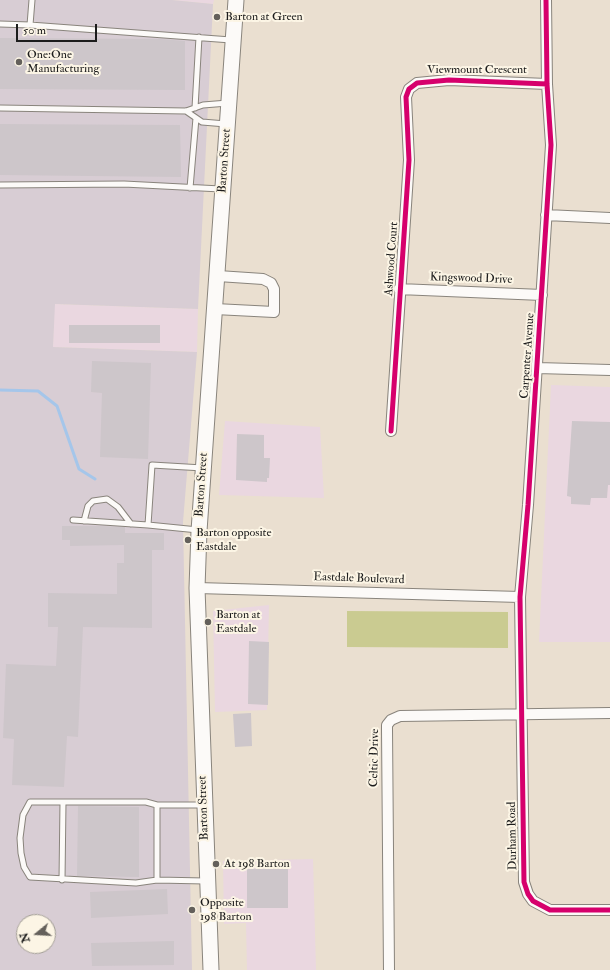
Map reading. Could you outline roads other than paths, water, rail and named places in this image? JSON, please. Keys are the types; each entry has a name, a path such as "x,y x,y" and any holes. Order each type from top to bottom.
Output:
{"main road":[{"name":"Barton Street","path":"211,970 197,588 203,468 218,276 236,0"}],"street":[{"name":"Carpenter Avenue","path":"522,714 520,597 528,505 551,145 547,84 546,0"},
{"name":"Viewmount Crescent","path":"409,89 417,83 449,80 547,84"},
{"name":"Ashwood Court","path":"390,431 409,160 406,97 409,89"},
{"path":"546,215 610,218"},
{"path":"215,309 274,312 274,289 271,283 263,279 218,276"},
{"name":"Kingswood Drive","path":"399,289 542,295"},
{"path":"537,368 610,370"},
{"name":"Eastdale Boulevard","path":"197,588 520,597"},
{"name":"Celtic Drive","path":"389,970 387,725 391,720 400,716 610,713"},
{"name":"Durham Road","path":"522,714 523,857 524,882 528,894 533,901 550,910 610,910"}],"lane":[{"path":"30,25 32,0"},
{"path":"0,24 234,40"},
{"path":"195,108 200,37"},
{"path":"0,108 186,111 203,105 229,103"},
{"path":"186,111 202,122 228,124"},
{"path":"190,188 196,118"},
{"path":"0,185 124,184 223,189"},
{"path":"148,525 152,465 203,468"},
{"path":"84,521 88,506 93,501 107,499 118,507 131,524"},
{"path":"73,520 148,525 199,531"},
{"path":"204,804 157,806 146,802 30,802 23,815 20,838 24,866 30,878 136,883 157,880 207,881"},
{"path":"62,880 63,802"},
{"path":"157,806 157,880"}],"waterway":[{"path":"0,390 38,391 57,406 79,469 95,479"}],"place":[{"name":"Barton at Green","path":"217,17"},
{"name":"One:One Manufacturing","path":"19,62"},
{"name":"Barton opposite Eastdale","path":"188,540"},
{"name":"Barton at Eastdale","path":"208,622"},
{"name":"At 198 Barton","path":"216,864"},
{"name":"Opposite 198 Barton","path":"192,910"}]}
